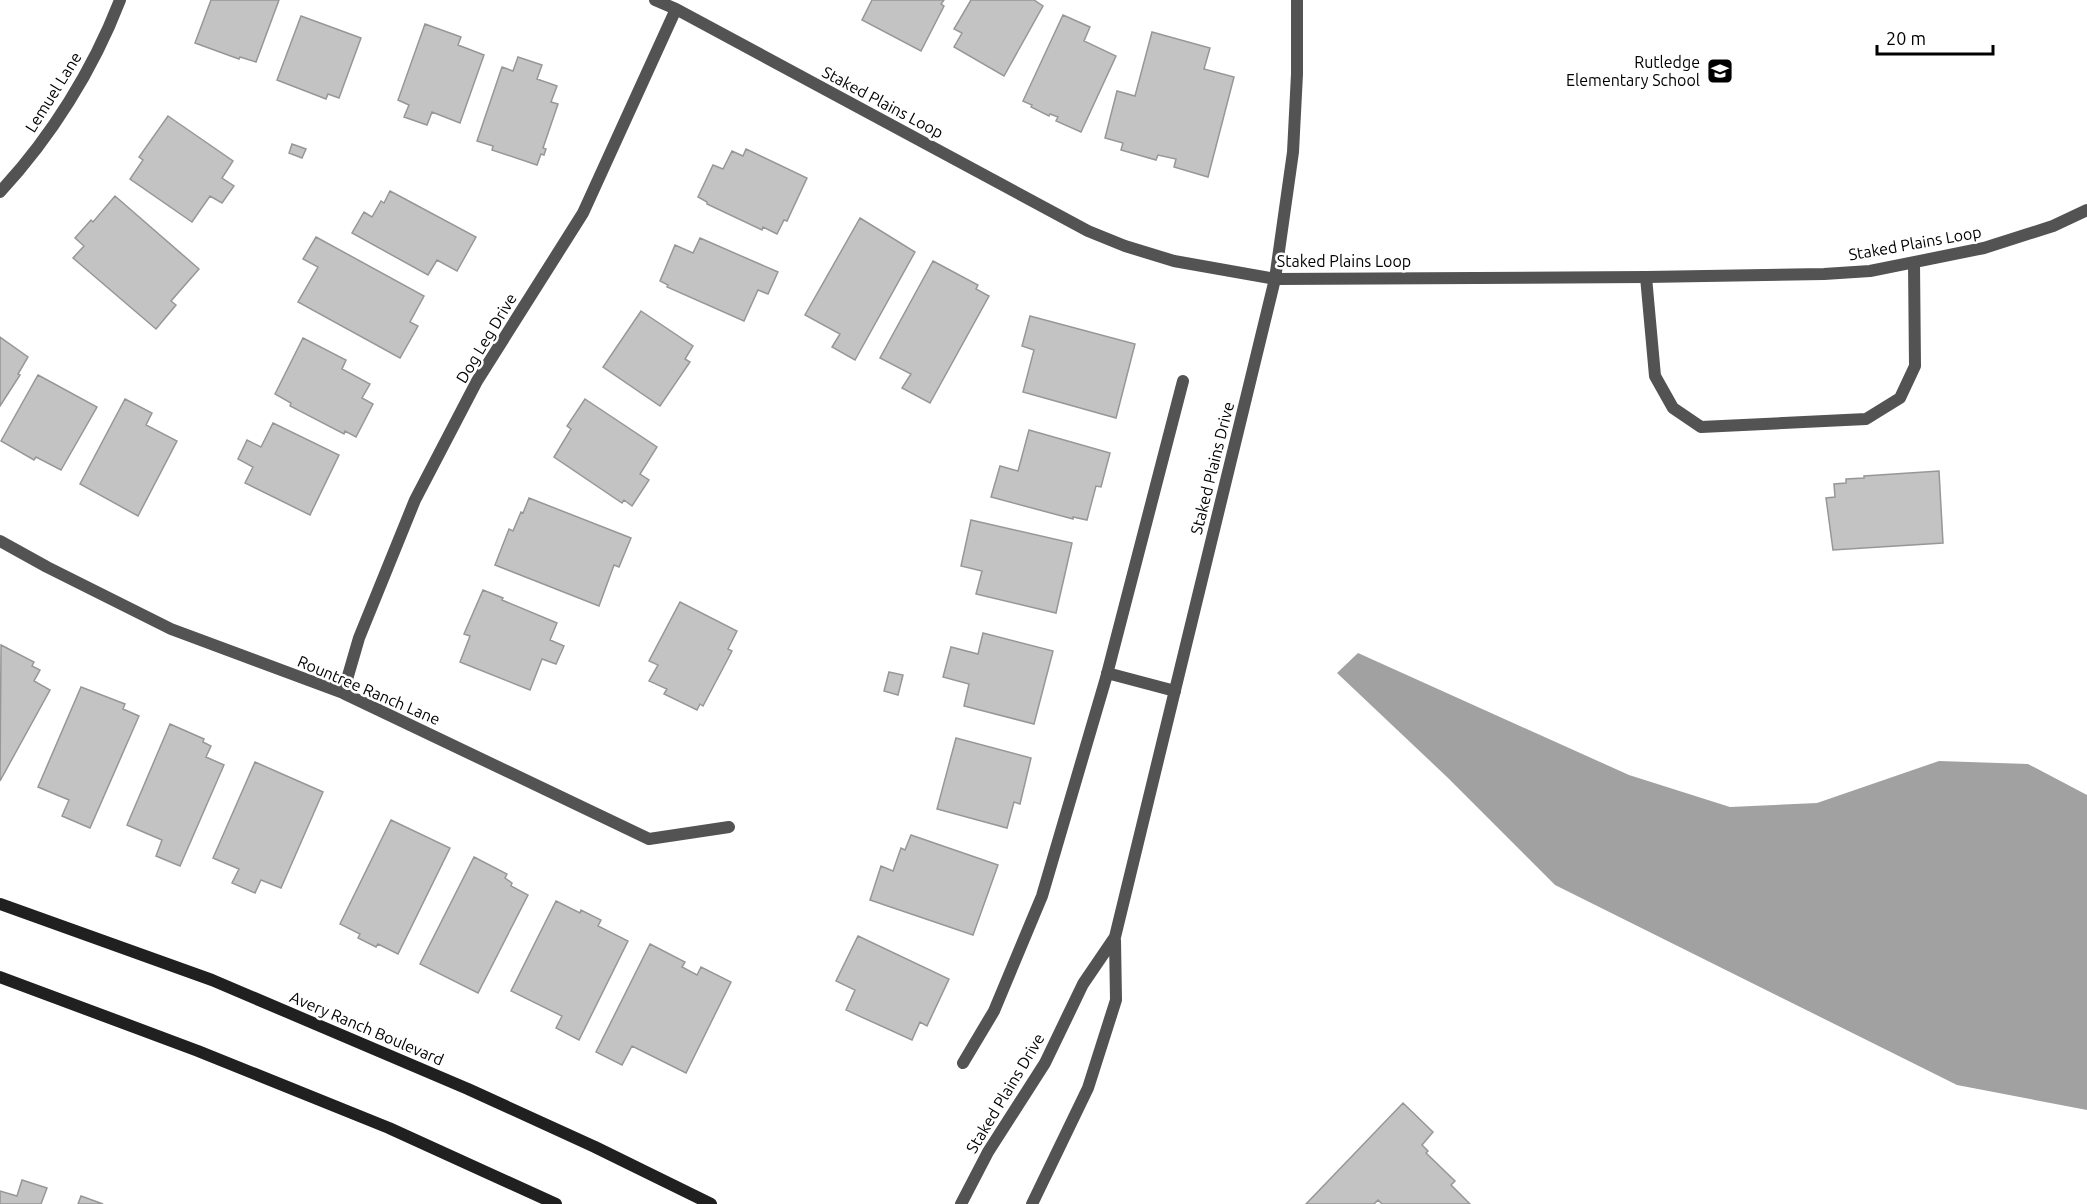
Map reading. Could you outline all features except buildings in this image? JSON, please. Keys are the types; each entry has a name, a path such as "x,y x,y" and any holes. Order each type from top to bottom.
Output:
{"main road":[{"name":"Avery Ranch Boulevard","path":"0,904 212,980 468,1089 596,1147 711,1204"},
{"path":"0,977 198,1051 378,1124 556,1204"}],"street":[{"name":"Lemuel Lane","path":"0,192 25,166 67,104 105,39 120,0"},
{"name":"Staked Plains Loop","path":"655,0 676,9 1088,231 1125,246 1174,261 1275,279 1646,277 1870,271 1984,248 2052,226 2087,210"},
{"name":"Staked Plains Drive","path":"1032,1204 1088,1088 1116,1000 1114,940 1275,279 1293,152 1297,74 1297,0"},
{"name":"Dog Leg Drive","path":"343,693 359,638 415,500 477,381 583,213 676,9"},
{"path":"1646,277 1655,376 1673,408 1701,427 1866,419 1900,398 1915,366 1914,263"},
{"path":"963,1063 994,1011 1042,896 1107,673 1183,381"},
{"name":"Rountree Ranch Lane","path":"0,541 171,629 343,693 649,839 729,827"},
{"path":"1107,673 1175,691"},
{"name":"Staked Plains Drive","path":"962,1204 988,1152 1045,1063 1083,984 1114,940"}],"shaded area":[{"path":"1358,653 1629,775 1730,807 1817,803 1939,761 2028,764 2087,795 2087,1110 1957,1085 1555,885 1447,777 1337,673"}],"place":[{"name":"Rutledge Elementary School","path":"1720,71"}]}
